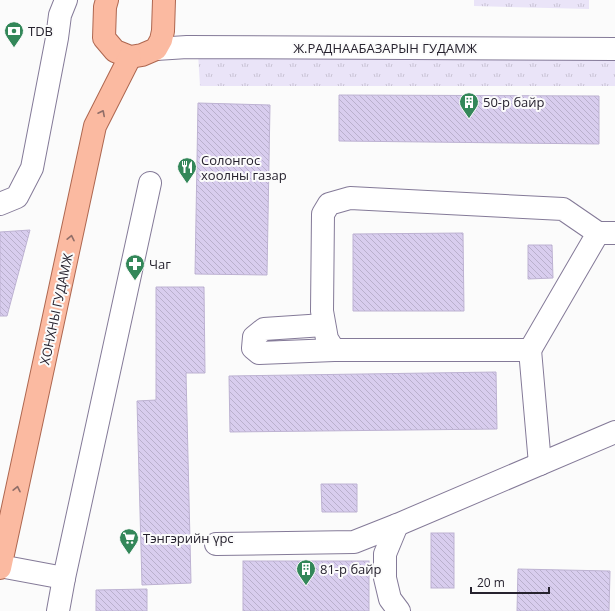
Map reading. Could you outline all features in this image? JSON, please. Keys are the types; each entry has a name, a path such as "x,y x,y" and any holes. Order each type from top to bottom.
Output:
{"main road":[{"path":"107,0 105,7 104,38 115,51 130,57 142,55 156,49 161,40 163,31 164,0"},
{"name":"ХОНХНЫ ГУДАМЖ","path":"0,567 6,516 95,126 130,57"}],"street":[{"path":"0,204 17,197 32,168 58,38 60,15 66,0"},
{"name":"Ж.РАДНААБАЗАРЫН ГУДАМЖ","path":"156,49 187,47 615,49"},
{"path":"58,611 150,183"},
{"path":"334,350 327,339 322,311 323,214 329,204 350,198 562,209 606,233 530,350 540,464"},
{"path":"324,325 264,329 254,338 253,348 259,353 334,350 530,350"},
{"path":"216,544 354,542 615,432"},
{"path":"396,525 385,554 384,578 390,599 399,611"},
{"path":"0,567 64,578"}],"green space":[{"path":"474,0 589,0 589,9 474,6"},
{"path":"198,54 615,59 615,86 200,86"}],"building":[{"name":"50-р байр","path":"339,95 599,96 599,144 339,141"},
{"path":"198,103 270,105 267,275 195,274"},
{"path":"30,230 7,316 0,316 0,232"},
{"path":"463,233 464,311 353,311 353,234"},
{"path":"528,245 552,245 553,278 528,279"},
{"path":"156,287 204,287 205,373 186,373 191,583 142,585 137,401 156,400"},
{"path":"496,372 497,429 230,432 229,376"},
{"path":"321,484 357,484 357,512 322,512"},
{"path":"431,533 454,533 454,588 431,588"},
{"name":"81-р байр","path":"243,561 369,561 369,611 243,611"},
{"path":"518,569 610,571 609,611 517,611"},
{"path":"147,589 147,611 96,611 96,590"}],"place":[{"name":"TDB","path":"14,48"},
{"name":"50-р байр","path":"469,119"},
{"name":"Солонгос хоолны газар","path":"187,184"},
{"name":"Чаг","path":"135,281"},
{"name":"Тэнгэрийн үрс","path":"129,555"},
{"name":"81-р байр","path":"306,586"}]}
